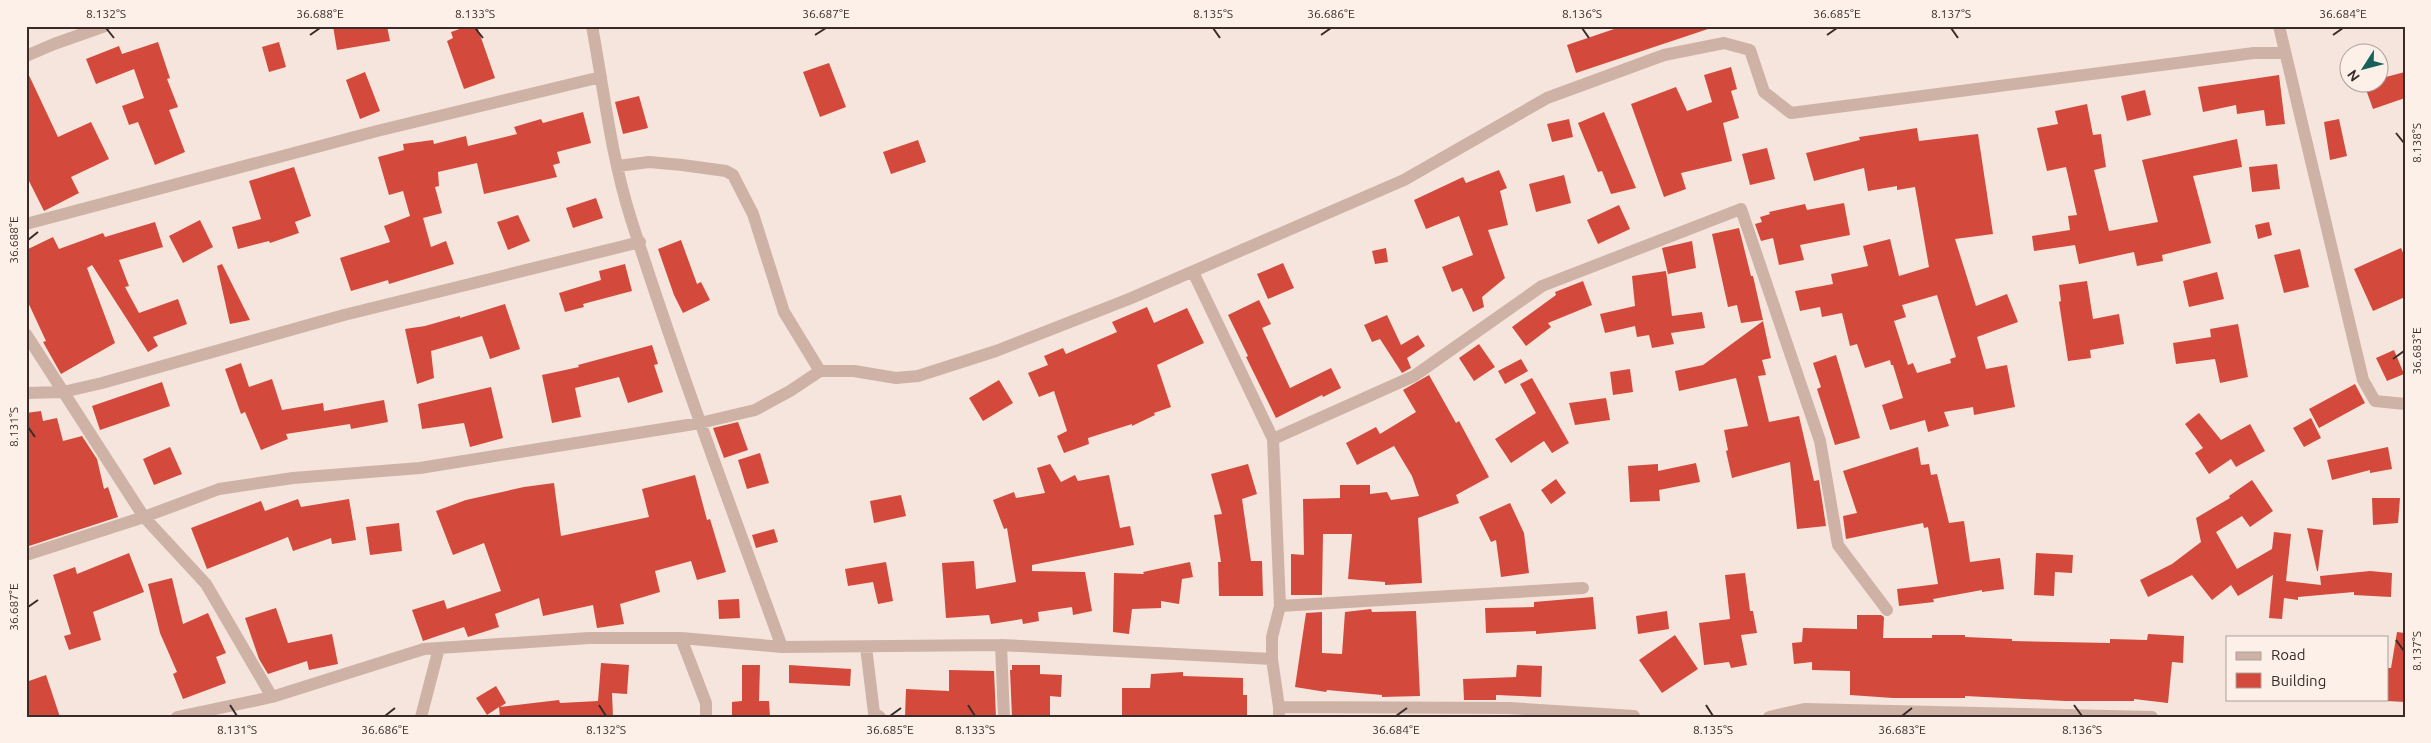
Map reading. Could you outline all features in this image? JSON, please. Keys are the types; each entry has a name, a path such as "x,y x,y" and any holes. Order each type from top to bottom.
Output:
{"street":[{"path":"26,56 105,26"},
{"path":"592,26 608,124 631,218 700,423 782,647"},
{"path":"2278,26 2363,380 2375,401 2405,404"},
{"path":"26,554 144,517 219,489 293,478 420,468 700,423 755,410 782,396 820,371 854,371 896,378 918,376 1048,332 1193,272 1416,174 1547,98 1664,55 1724,43 1750,50 1764,92 1790,113 2254,53 2284,53"},
{"path":"26,224 377,131 601,77"},
{"path":"618,166 649,162 726,171 732,175 753,214 784,312 820,371"},
{"path":"1273,440 1414,376 1542,286 1742,209 1820,441 1838,545 1886,610"},
{"path":"26,393 63,392 344,315 640,242"},
{"path":"1193,272 1273,440 1280,606 1272,637 1272,659 1279,712 1509,708 1634,716"},
{"path":"26,334 144,517 206,584 272,697"},
{"path":"1280,606 1583,588"},
{"path":"176,717 272,697 424,649 589,638 681,638 782,647 1001,645 1272,659"},
{"path":"681,638 706,702 706,717"},
{"path":"1001,645 1004,717"},
{"path":"866,647 874,713 880,717"},
{"path":"421,717 439,648"},
{"path":"1770,717 1804,709 2152,717"}],"building":[{"path":"333,26 387,26 390,41 337,50"},
{"path":"468,26 477,26 495,78 464,89 447,41 453,38 451,32"},
{"path":"1623,26 1708,26 1708,29 1576,73 1567,45"},
{"path":"158,42 170,78 167,79 178,107 169,110 185,152 155,165 138,122 129,125 122,106 144,98 134,69 96,84 86,59 119,46 122,54"},
{"path":"279,42 286,67 269,72 262,47"},
{"path":"829,63 846,107 820,117 803,72"},
{"path":"1731,67 1737,89 1731,91 1739,118 1723,123 1732,161 1681,173 1686,189 1664,197 1631,104 1676,87 1687,111 1712,102 1704,75"},
{"path":"26,69 58,137 91,122 109,159 71,177 79,193 44,211 26,175"},
{"path":"365,72 380,111 360,119 346,80"},
{"path":"2405,72 2405,98 2373,109 2367,92 2388,92 2388,76"},
{"path":"2279,75 2285,124 2266,126 2264,110 2237,114 2236,105 2203,112 2198,87"},
{"path":"2145,90 2151,115 2127,121 2121,96"},
{"path":"639,96 648,128 623,134 615,102"},
{"path":"2087,104 2093,135 2101,134 2106,167 2094,170 2109,231 2158,222 2142,160 2237,139 2242,167 2193,176 2211,243 2162,255 2163,261 2137,266 2134,252 2079,264 2075,245 2034,251 2032,236 2070,230 2068,216 2077,215 2066,167 2047,171 2037,128 2058,124 2055,111"},
{"path":"583,112 591,143 557,152 560,163 553,165 557,177 484,194 477,163 438,172 439,186 435,187 442,213 423,218 431,247 446,241 454,264 389,284 388,280 351,291 340,258 390,242 384,226 410,216 403,191 389,195 378,157 404,150 403,144 433,140 434,144 466,136 468,146 517,134 514,127 541,119 543,123"},
{"path":"1604,112 1636,188 1611,194 1602,171 1598,172 1578,123"},
{"path":"1569,119 1573,137 1552,142 1547,124"},
{"path":"2339,119 2347,156 2330,160 2324,122"},
{"path":"1917,128 1919,141 1978,134 1993,234 1955,239 1976,306 2007,294 2018,322 1977,337 1986,369 2007,365 2015,407 1974,415 1973,407 1944,412 1949,426 1928,432 1925,420 1890,430 1882,405 1903,398 1890,360 1865,368 1857,344 1850,346 1842,313 1822,317 1820,307 1800,311 1795,291 1833,284 1831,274 1868,266 1863,246 1890,239 1899,276 1929,267 1915,187 1897,190 1897,186 1868,191 1864,168 1814,181 1806,153 1860,140 1859,137","holes":["1937,295 1956,357 1950,359 1951,363 1917,373 1913,363 1908,365 1894,321 1906,317 1902,305"]},
{"path":"918,140 926,162 891,174 883,152"},
{"path":"1767,148 1775,179 1750,185 1742,154"},
{"path":"2277,164 2280,189 2252,192 2249,167"},
{"path":"294,167 311,216 295,222 299,233 270,243 269,241 238,249 232,227 261,219 249,181"},
{"path":"1499,170 1507,188 1500,191 1508,225 1488,230 1505,278 1482,297 1484,307 1473,312 1462,288 1452,292 1442,267 1473,255 1459,216 1426,229 1414,200 1463,177 1466,183"},
{"path":"1564,175 1571,203 1536,212 1529,184"},
{"path":"596,198 603,218 573,228 566,208"},
{"path":"1844,203 1850,235 1800,245 1804,260 1779,265 1773,238 1761,241 1755,224 1762,222 1760,217 1770,214 1769,212 1805,204 1807,210"},
{"path":"1619,205 1630,229 1598,244 1587,220"},
{"path":"518,215 530,241 508,250 497,222"},
{"path":"200,220 213,247 183,263 169,236"},
{"path":"155,222 163,247 119,260 129,286 125,287 139,313 178,299 187,324 153,337 158,346 148,352 92,265 87,268 115,343 61,374 43,342 46,341 26,298 26,250 53,237 59,249 103,233 105,237"},
{"path":"2269,222 2272,235 2258,239 2255,225"},
{"path":"1739,228 1763,320 1741,323 1737,305 1728,307 1712,234"},
{"path":"681,240 697,284 701,282 710,300 683,313 674,295 658,249"},
{"path":"1692,241 1696,268 1668,274 1662,248"},
{"path":"1386,248 1388,262 1375,264 1372,251"},
{"path":"2401,248 2405,257 2405,297 2373,311 2354,269"},
{"path":"2300,249 2309,287 2284,293 2274,255"},
{"path":"1283,263 1294,288 1268,299 1257,274"},
{"path":"222,264 250,320 230,324 217,266"},
{"path":"625,264 632,291 583,304 584,307 565,312 559,293 601,280 599,271"},
{"path":"1666,271 1672,316 1702,312 1705,328 1671,333 1674,344 1652,348 1649,335 1637,337 1635,326 1605,333 1600,314 1635,306 1632,276"},
{"path":"2217,272 2224,299 2189,307 2183,281"},
{"path":"1583,281 1592,305 1548,323 1551,327 1526,346 1512,327 1556,295 1555,292"},
{"path":"2087,281 2093,319 2119,314 2124,344 2090,350 2091,358 2068,361 2059,302 2061,301 2059,285"},
{"path":"1259,300 1271,324 1262,328 1290,388 1331,368 1341,388 1323,397 1322,395 1276,418 1228,315"},
{"path":"505,304 520,349 490,359 482,336 431,351 434,378 417,384 405,329 425,326 460,316 460,318"},
{"path":"1147,307 1154,323 1187,308 1204,343 1157,365 1171,407 1154,413 1155,415 1132,426 1132,424 1088,438 1089,444 1064,453 1057,436 1067,431 1054,391 1039,397 1028,373 1048,365 1044,356 1063,348 1066,354 1117,332 1112,322"},
{"path":"1387,315 1401,345 1418,335 1425,346 1407,358 1411,368 1402,373 1380,339 1372,342 1364,325"},
{"path":"1763,321 1771,358 1762,360 1766,375 1758,376 1769,422 1799,416 1814,481 1819,480 1826,526 1797,529 1790,462 1732,478 1724,430 1748,426 1736,378 1679,391 1675,371 1703,365"},
{"path":"2238,324 2248,377 2220,383 2215,359 2176,364 2173,343 2211,337 2210,329"},
{"path":"1479,344 1495,367 1474,381 1459,358"},
{"path":"652,345 658,364 654,365 663,392 628,403 619,377 575,388 581,417 552,423 542,375 579,367 578,365"},
{"path":"2394,350 2404,374 2387,381 2376,358"},
{"path":"1836,355 1860,438 1835,445 1817,389 1821,387 1813,363"},
{"path":"1521,359 1528,371 1505,384 1498,371"},
{"path":"241,363 249,387 272,379 282,410 323,403 324,411 384,400 388,422 351,429 350,424 286,434 288,439 261,450 245,412 241,414 225,369"},
{"path":"1630,369 1633,392 1613,395 1610,372"},
{"path":"1429,375 1456,423 1459,421 1489,477 1456,495 1459,503 1418,518 1422,583 1385,585 1385,582 1348,579 1352,534 1323,534 1322,595 1291,595 1291,554 1304,555 1303,499 1340,498 1340,485 1370,485 1370,494 1387,492 1391,500 1419,496 1412,476 1394,446 1357,465 1346,443 1376,427 1380,434 1416,412 1403,390"},
{"path":"1532,378 1569,443 1552,453 1544,441 1511,463 1495,439 1536,413 1520,384"},
{"path":"999,380 1013,403 983,421 969,398"},
{"path":"162,382 170,406 100,430 92,406"},
{"path":"2355,384 2365,403 2319,428 2309,409"},
{"path":"491,387 503,438 470,447 464,423 422,429 418,404"},
{"path":"1606,398 1610,420 1575,425 1569,403"},
{"path":"41,411 43,421 57,418 63,441 82,436 97,459 104,489 108,487 118,517 29,546 26,538 26,505 28,505 26,490 26,413"},
{"path":"2199,413 2221,440 2250,424 2265,451 2236,467 2231,459 2209,474 2195,453 2203,448 2185,424"},
{"path":"2311,418 2321,438 2304,447 2293,428"},
{"path":"738,422 748,450 724,458 713,428"},
{"path":"170,447 182,474 154,485 143,459"},
{"path":"1918,447 1921,465 1929,464 1931,475 1937,474 1949,523 1964,521 1970,562 2000,558 2004,589 1982,592 1982,590 1933,599 1934,602 1899,606 1897,589 1938,584 1928,527 1924,528 1923,523 1846,539 1843,516 1857,513 1843,471"},
{"path":"2388,447 2392,469 2370,473 2370,470 2332,480 2327,460"},
{"path":"760,453 769,483 747,489 738,460"},
{"path":"1696,463 1700,482 1659,490 1660,501 1630,502 1628,466 1658,464 1658,471"},
{"path":"1050,464 1061,482 1075,475 1078,481 1109,475 1120,528 1130,526 1134,545 1032,565 1032,571 1085,572 1092,611 1073,615 1072,607 1038,612 1039,621 1023,624 1022,619 991,624 989,615 946,618 942,563 974,561 976,589 1016,582 1007,528 1004,529 993,500 1014,492 1016,498 1045,493 1037,468"},
{"path":"1248,464 1257,494 1242,499 1251,561 1262,561 1263,596 1219,596 1218,562 1221,562 1214,515 1222,514 1211,474"},
{"path":"695,475 707,520 710,519 726,572 697,580 691,561 655,571 660,592 620,604 624,624 597,628 593,605 543,616 539,598 495,614 499,627 468,637 464,627 423,641 412,610 444,600 447,609 501,591 484,543 453,555 436,511 466,500 524,487 554,483 561,536 649,517 642,489"},
{"path":"1556,479 1566,493 1551,504 1541,490"},
{"path":"2252,480 2273,511 2250,527 2242,516 2216,532 2237,569 2272,549 2274,532 2291,534 2286,581 2321,585 2320,576 2370,571 2392,573 2391,597 2354,595 2354,592 2298,597 2298,600 2284,598 2282,619 2269,618 2273,575 2238,596 2231,585 2212,600 2192,575 2148,597 2140,580 2172,564 2201,542 2196,518 2230,498 2229,496"},
{"path":"901,495 906,516 874,523 870,501"},
{"path":"2372,498 2400,498 2398,523 2373,525"},
{"path":"298,499 301,507 349,499 356,540 332,544 331,538 293,551 288,537 207,569 191,528 261,501 265,511"},
{"path":"1510,503 1524,533 1529,573 1501,577 1496,540 1491,542 1479,517"},
{"path":"399,523 402,551 370,555 366,527"},
{"path":"2307,528 2323,530 2318,571 2317,571"},
{"path":"774,529 778,542 756,548 752,535"},
{"path":"129,553 144,592 93,612 101,640 69,650 64,636 71,634 53,575 75,567 77,574"},
{"path":"2036,553 2073,555 2072,573 2055,572 2054,596 2034,595"},
{"path":"886,562 893,601 878,604 873,582 848,586 845,569"},
{"path":"1190,562 1193,577 1182,579 1179,604 1161,601 1161,608 1132,609 1129,634 1113,632 1114,573 1144,574 1143,572"},
{"path":"1745,573 1750,611 1753,611 1757,633 1741,635 1747,665 1731,668 1729,662 1704,665 1699,623 1730,619 1725,575"},
{"path":"172,578 183,624 208,613 226,653 216,657 226,683 183,699 173,674 177,672 160,633 148,584"},
{"path":"1593,597 1596,629 1536,634 1536,631 1486,633 1485,608 1534,607 1534,602"},
{"path":"739,599 740,618 719,619 718,600"},
{"path":"276,608 288,643 332,634 338,664 309,670 307,661 268,674 259,659 245,618"},
{"path":"1371,609 1372,612 1416,611 1420,696 1382,697 1382,695 1327,690 1326,692 1295,687 1306,613 1322,612 1322,653 1342,654 1345,612"},
{"path":"1667,611 1669,629 1638,634 1636,616"},
{"path":"1857,615 1881,615 1884,617 1883,638 1932,638 1932,635 1965,635 1965,637 2012,639 2012,641 2110,643 2110,639 2147,640 2148,634 2184,636 2183,663 2172,662 2168,703 2134,699 2134,701 2065,701 1965,696 1965,698 1893,698 1850,695 1850,671 1812,670 1812,662 1794,664 1792,643 1802,642 1803,628 1857,629"},
{"path":"2397,632 2405,633 2405,702 2387,701 2388,668 2391,668"},
{"path":"1675,635 1698,669 1662,693 1639,660"},
{"path":"601,663 629,665 627,694 612,693 613,717 500,717 499,707 487,715 476,698 496,686 506,703 500,707 559,700 560,703 598,701"},
{"path":"742,665 760,665 759,701 769,701 770,717 732,717 732,702 742,701"},
{"path":"789,665 851,669 850,686 789,683"},
{"path":"1012,665 1040,665 1040,674 1062,675 1061,697 1050,696 1050,717 1012,717 1010,670 1012,670"},
{"path":"1517,665 1542,666 1541,697 1496,695 1496,700 1464,700 1463,679 1516,677"},
{"path":"949,670 994,671 996,717 905,717 906,689 949,691"},
{"path":"1183,672 1183,676 1243,678 1243,695 1247,695 1247,717 1122,717 1122,688 1150,688 1151,674"},
{"path":"46,675 60,717 30,717 26,705 26,682"}]}
